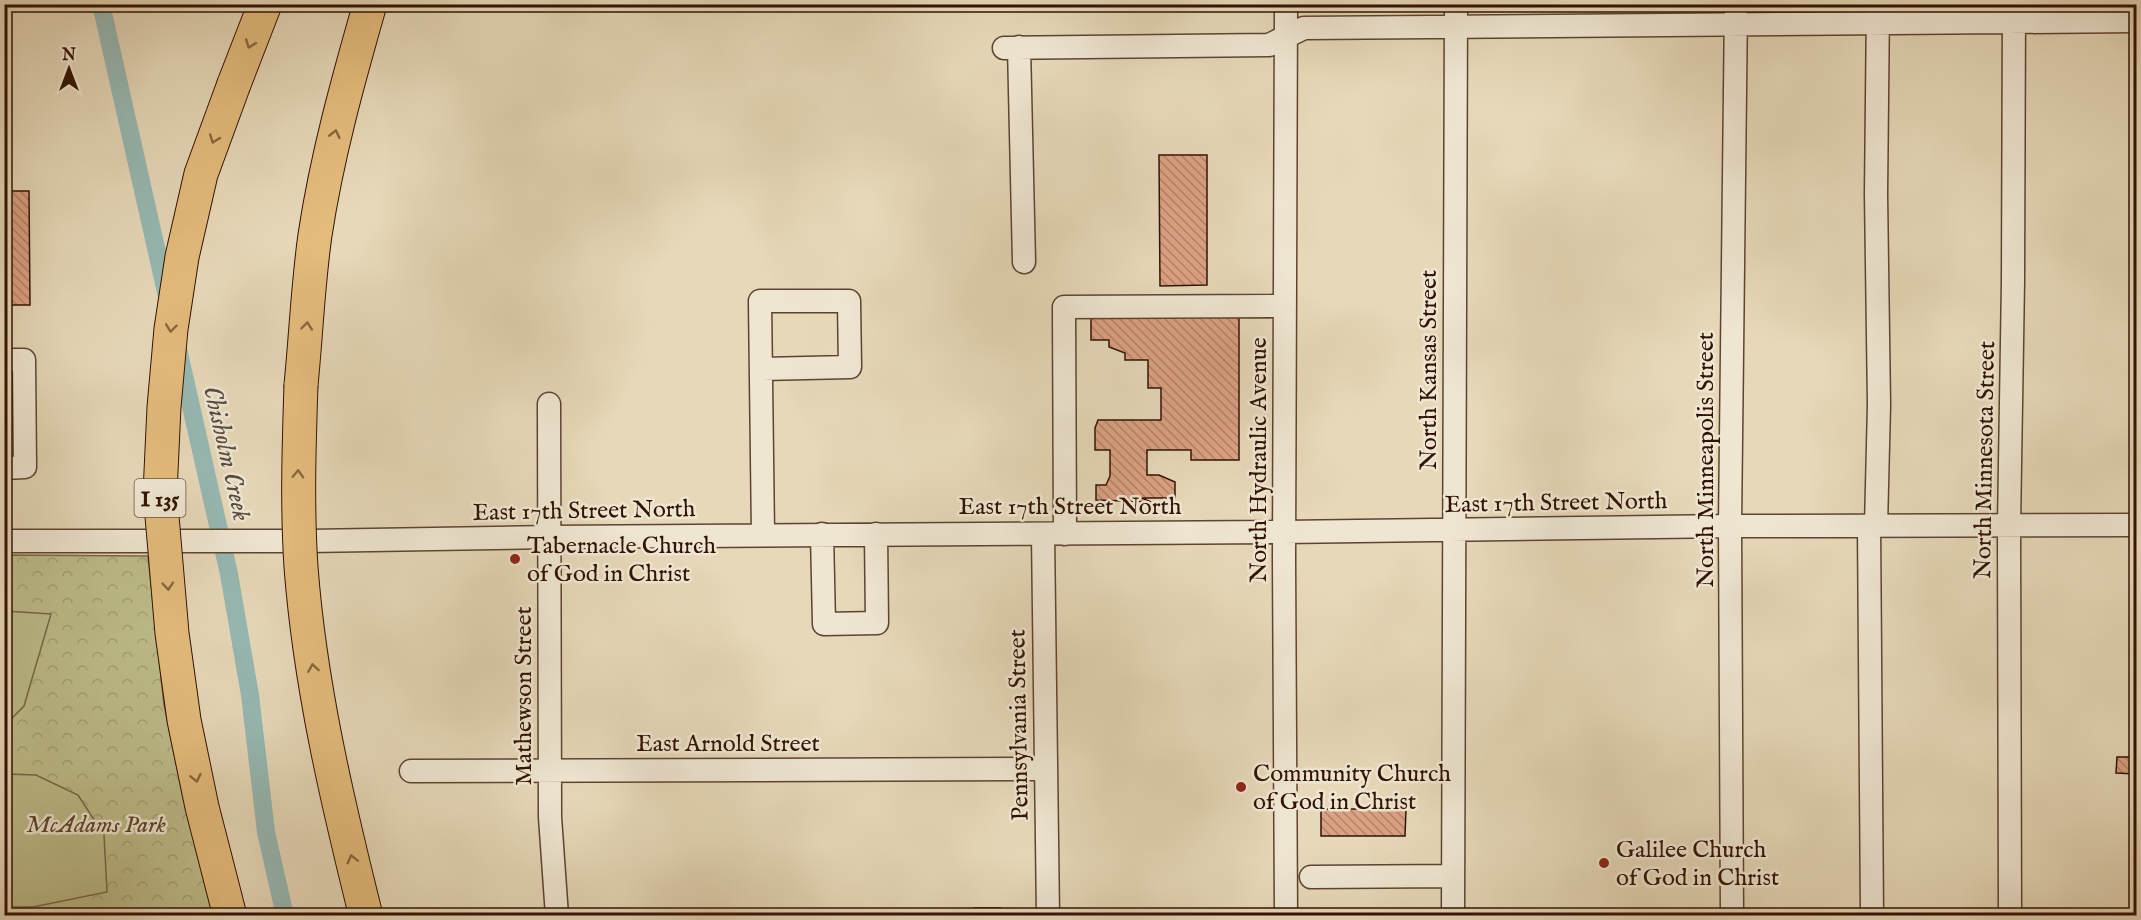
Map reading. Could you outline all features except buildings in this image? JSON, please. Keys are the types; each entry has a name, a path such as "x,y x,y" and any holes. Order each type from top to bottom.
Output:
{"highway":[{"name":"I 135","path":"230,915 202,807 184,720 172,633 160,493 168,351 182,257 201,174 266,4"},
{"path":"366,915 322,730 310,652 301,567 298,489 301,385 315,237 327,168 370,4"}],"street":[{"name":"North Hydraulic Avenue","path":"1286,4 1284,532 1286,915"},
{"path":"1024,262 1011,47 1269,45 1304,28 1456,16 2014,13 2136,21"},
{"name":"North Minnesota Street","path":"2010,915 2009,526 2014,13"},
{"name":"North Minneapolis Street","path":"1732,915 1730,526 1736,14"},
{"path":"1872,915 1873,526 1879,405 1876,194 1878,14"},
{"name":"North Kansas Street","path":"1453,915 1456,16"},
{"path":"761,369 850,367 849,301 760,301 763,535"},
{"name":"Pennsylvania Street","path":"1048,915 1046,769 1064,307 1285,306"},
{"path":"4,360 24,360 25,467 4,468"},
{"name":"Mathewson Street","path":"549,404 550,817 557,915"},
{"name":"East 17th Street North","path":"4,541 270,541 822,534 1455,531 1730,526 2136,525"},
{"path":"822,534 824,624 877,623 876,534"},
{"name":"East Arnold Street","path":"411,771 1046,769"},
{"path":"1311,877 1453,876"}],"green space":[{"name":"McAdams Park","path":"5,555 148,556 164,705 183,797 213,915 5,916"},
{"path":"5,611 51,614 24,706 5,725"},
{"path":"5,774 36,775 78,795 104,835 107,892 33,907 5,907"}],"waterway":[{"name":"Chisholm Creek","path":"101,4 168,301"},
{"name":"Chisholm Creek","path":"178,349 229,574 250,695 266,832 285,916"}],"place":[{"name":"Tabernacle Church of God in Christ","path":"515,559"},
{"name":"Community Church of God in Christ","path":"1241,787"},
{"name":"Galilee Church of God in Christ","path":"1604,863"}]}
